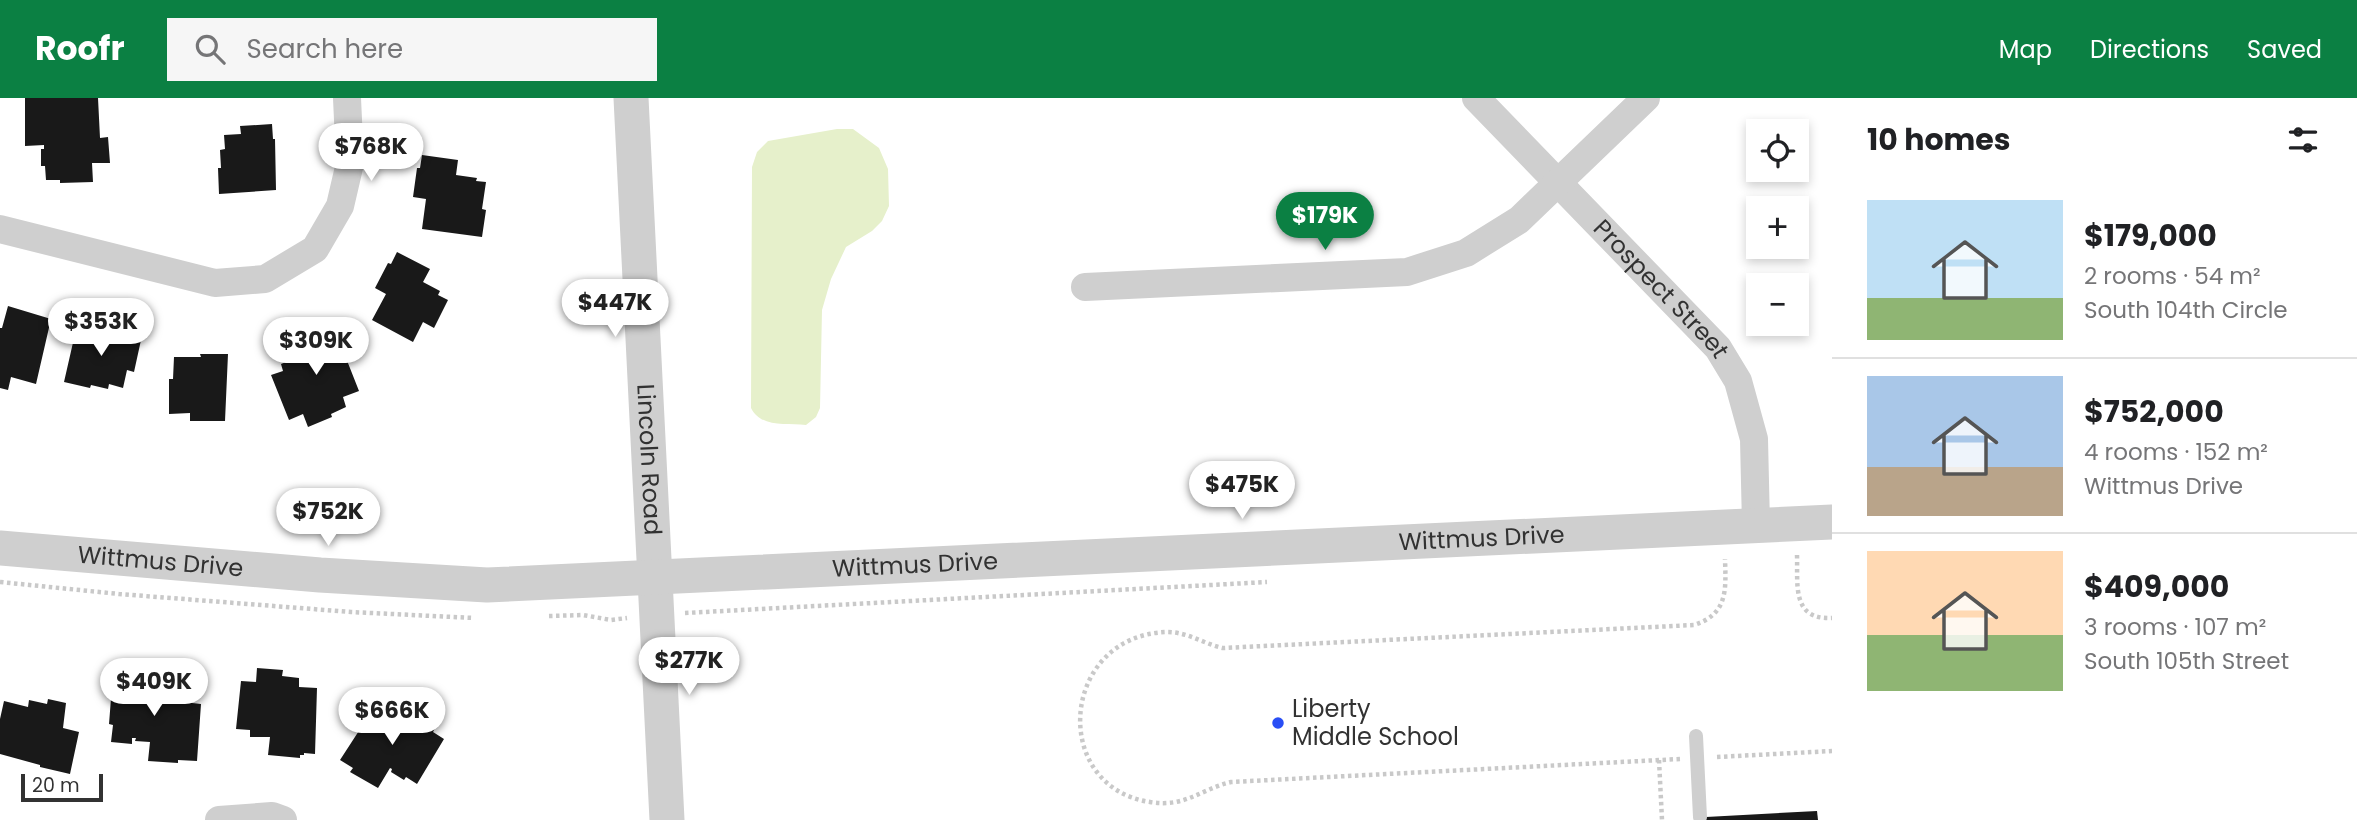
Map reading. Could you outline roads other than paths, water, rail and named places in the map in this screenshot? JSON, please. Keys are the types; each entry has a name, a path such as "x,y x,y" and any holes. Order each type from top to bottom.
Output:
{"street":[{"path":"0,229 215,283 265,279 315,249 340,206 350,163 347,98"},
{"name":"Lincoln Road","path":"631,98 667,820"},
{"name":"Prospect Street","path":"1476,98 1718,348 1738,381 1754,439 1756,525"},
{"path":"1085,287 1407,272 1466,253 1519,220 1646,98"},
{"name":"Wittmus Drive","path":"0,548 320,575 486,585 1832,522"},
{"path":"219,820 272,816 283,820"}],"lane":[{"path":"1696,736 1700,817"}],"place":[{"name":"Liberty Middle School","path":"1278,723"}]}
